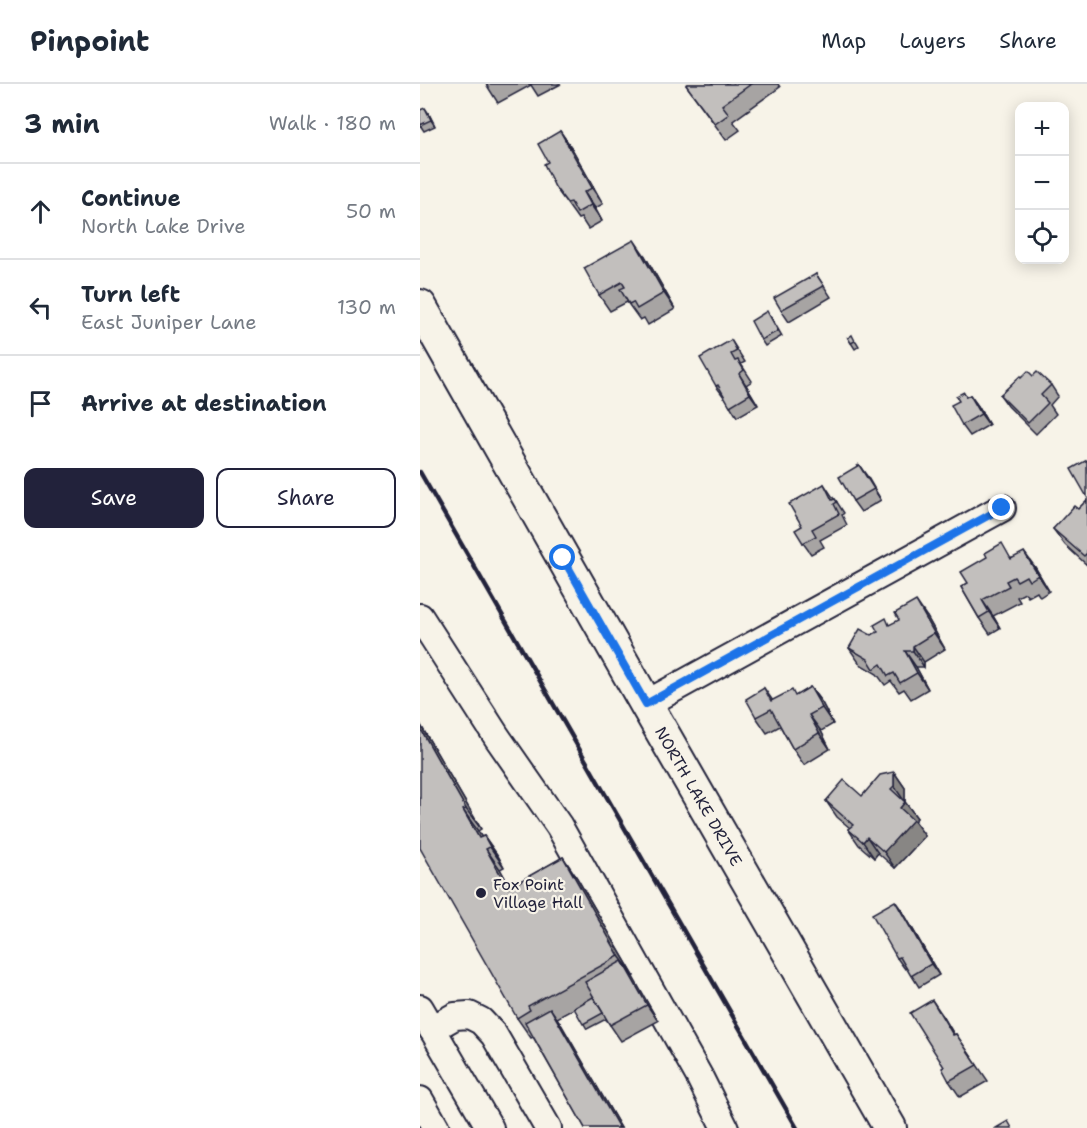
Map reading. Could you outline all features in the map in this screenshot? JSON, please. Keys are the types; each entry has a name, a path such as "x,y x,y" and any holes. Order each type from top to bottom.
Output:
{"main road":[{"name":"NORTH LAKE DRIVE","path":"420,306 890,1128"}],"street":[{"path":"646,704 1002,508"},
{"path":"420,617 496,737 559,826 699,1076 725,1128"},
{"path":"490,1128 428,1031 454,1016 469,1015 481,1021 494,1035 548,1128"},
{"path":"420,1100 436,1128"}],"building":[{"path":"751,84 722,105 729,114 715,124 686,85"},
{"path":"425,108 431,120 420,125 420,110"},
{"path":"560,131 592,188 584,192 591,205 577,213 571,202 567,203 555,187 544,164 548,162 538,144"},
{"path":"634,240 664,293 637,309 633,302 629,304 620,289 625,287 622,282 599,295 584,268"},
{"path":"816,274 824,286 781,310 774,298"},
{"path":"767,311 778,331 761,340 751,321"},
{"path":"852,335 855,341 851,343 848,338"},
{"path":"731,340 737,351 731,354 744,370 739,374 750,394 730,406 700,358"},
{"path":"1028,371 1033,376 1037,372 1051,385 1041,395 1048,403 1028,423 1000,395"},
{"path":"964,392 966,397 970,395 981,414 962,425 951,405 959,401 956,396"},
{"path":"1087,460 1087,497 1071,469"},
{"path":"859,465 874,489 853,501 839,477"},
{"path":"824,484 832,500 835,499 837,502 834,504 839,514 812,529 816,536 803,543 795,530 802,526 789,504"},
{"path":"1087,500 1087,553 1084,556 1053,529 1074,506 1078,509"},
{"path":"1002,543 1011,559 1024,552 1038,575 1029,581 1026,576 1017,581 1014,577 1006,581 1009,586 982,600 989,612 979,618 961,587 968,583 961,572 987,557 985,553"},
{"path":"916,601 934,633 913,646 913,651 905,651 917,673 900,683 894,673 888,676 881,664 874,669 868,659 849,648 860,629 871,635 878,632 874,625 886,618 889,625 899,620 895,613"},
{"path":"810,687 822,708 809,715 819,733 793,749 771,709 756,717 746,699 764,688 771,701 792,690 795,696"},
{"name":"Fox Point Village Hall","path":"420,728 466,809 463,810 479,838 484,836 490,847 486,849 508,888 563,857 619,956 528,1006 530,1010 517,1018 420,848"},
{"path":"894,772 894,786 891,789 905,802 900,808 913,820 884,852 867,837 863,842 848,829 853,825 826,801 844,780 862,796 880,775"},
{"path":"895,901 931,964 911,976 900,957 897,958 872,914"},
{"path":"622,961 647,1005 610,1025 585,982"},
{"path":"593,997 603,1013 583,1024 574,1008"},
{"path":"932,1000 953,1035 956,1034 977,1065 949,1081 942,1068 944,1067 910,1013"},
{"path":"550,1008 619,1128 585,1128 525,1022"},
{"path":"1008,1121 1012,1128 996,1128"}],"railway":[{"path":"420,472 797,1128"}],"place":[{"name":"Fox Point Village Hall","path":"481,893"}],"route":[{"path":"563,558 646,704 1002,508"}]}
